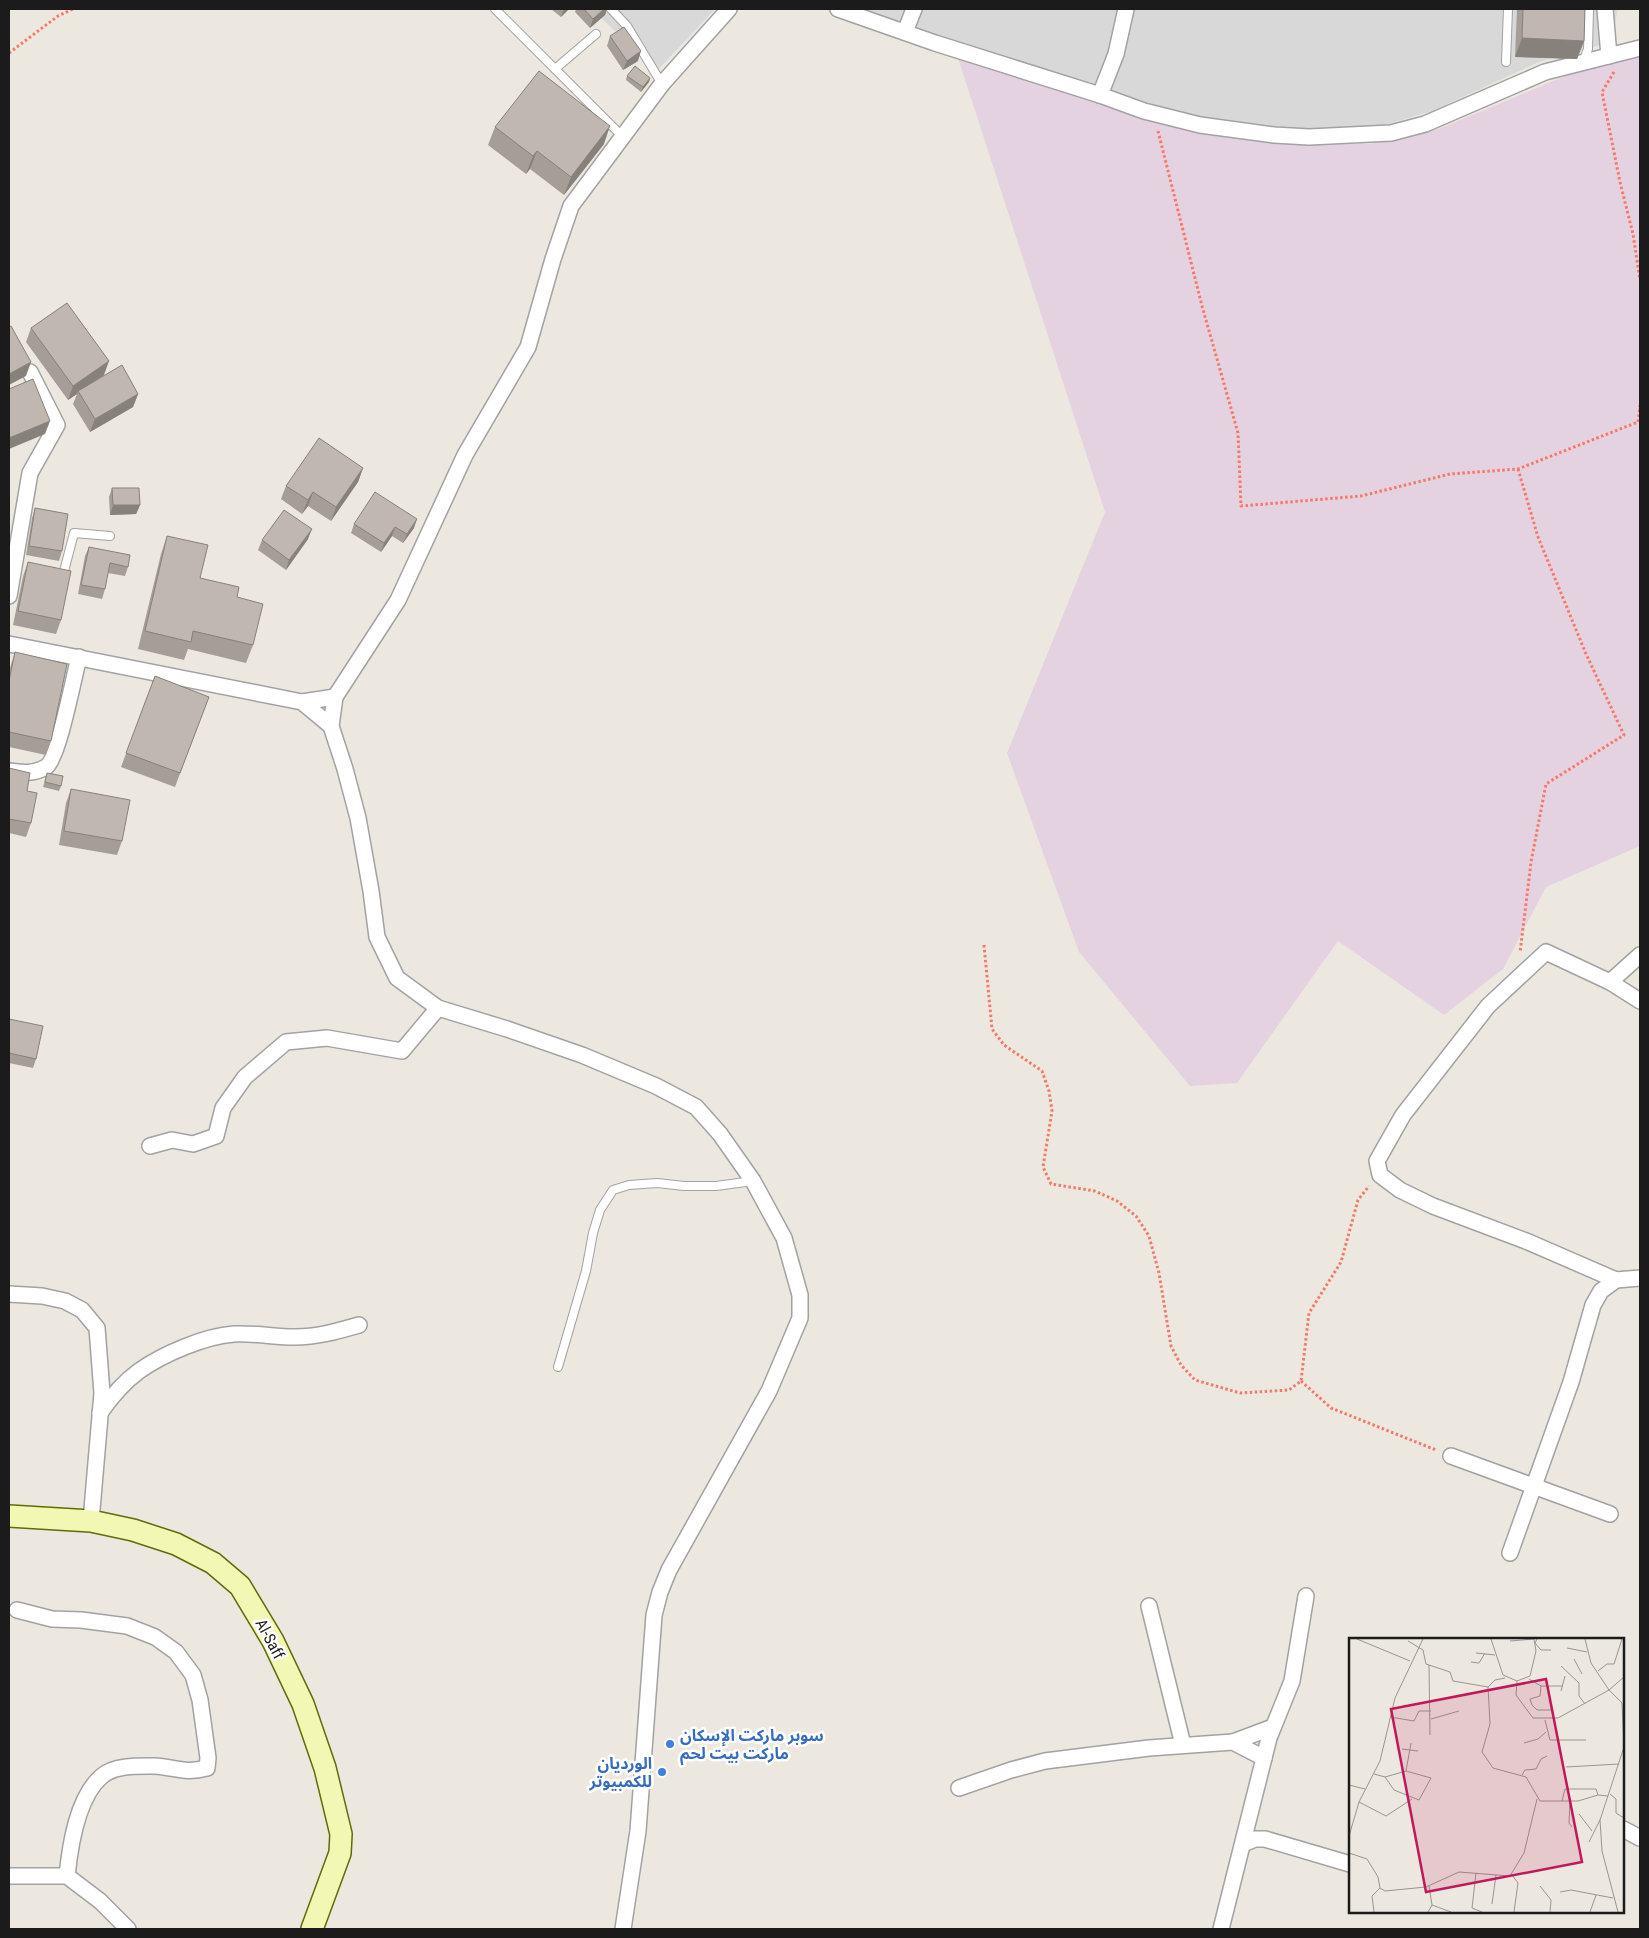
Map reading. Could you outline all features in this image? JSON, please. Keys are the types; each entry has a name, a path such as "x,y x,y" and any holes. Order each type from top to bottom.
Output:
{"street":[{"path":"623,1929 638,1831 654,1615 660,1592 669,1570 769,1391 800,1318 800,1295 784,1238 754,1181 720,1134 696,1107 656,1086 582,1055 438,1008 397,978 376,937 371,891 358,818 346,770 331,726 335,697 398,600 465,455 528,347 553,259 571,206 662,84 729,9"},
{"path":"838,9 1144,110 1200,125 1274,135 1309,137 1391,133 1425,124 1545,72 1633,50"},
{"path":"905,32 914,9"},
{"path":"1100,95 1116,54 1126,9"},
{"path":"1605,9 1609,56"},
{"path":"9,596 19,568 30,473 57,424 30,372"},
{"path":"9,644 302,702 335,697"},
{"path":"9,772 31,773 48,766 56,752 79,658"},
{"path":"302,702 331,726"},
{"path":"1640,1001 1610,982 1546,952 1488,1006 1403,1115 1377,1160 1380,1175 1400,1190 1433,1206 1526,1241 1616,1280 1640,1278"},
{"path":"1610,982 1640,955"},
{"path":"150,1146 172,1140 193,1144 216,1136 223,1108 245,1077 286,1042 327,1038 402,1051 438,1008"},
{"path":"1510,1553 1571,1382 1593,1306 1601,1291 1616,1280"},
{"path":"9,1294 42,1296 65,1301 82,1310 97,1328 102,1393 91,1522"},
{"path":"100,1413 112,1397 140,1371 181,1349 207,1340 233,1334 296,1337 323,1335 359,1325"},
{"path":"1451,1456 1610,1514"},
{"name":"Al-Saff","path":"9,1516 91,1522 133,1530 176,1544 213,1563 240,1586 273,1641 303,1704 324,1768 341,1834 340,1854 312,1929"},
{"path":"1221,1929 1264,1758 1273,1727 1292,1681 1306,1596"},
{"path":"1149,1606 1183,1745"},
{"path":"17,1610 52,1619 82,1620 127,1626 155,1637 176,1652 194,1675 200,1700 208,1758 207,1768 193,1772 159,1766 141,1766 120,1768 102,1776 89,1792 77,1819 70,1841 67,1876"},
{"path":"959,1788 1011,1770 1046,1761 1183,1745 1233,1742 1273,1727"},
{"path":"1233,1742 1264,1758"},
{"path":"1624,1830 1640,1838"},
{"path":"1243,1844 1264,1839 1349,1864"},
{"path":"9,1876 67,1876 100,1901 128,1929"}],"lane":[{"path":"495,9 623,137"},
{"path":"611,9 627,26 662,84"},
{"path":"1506,62 1508,9"},
{"path":"1583,62 1588,49 1588,9"},
{"path":"555,69 596,34"},
{"path":"53,573 63,575 74,533 110,536"},
{"path":"558,1367 586,1270 593,1233 600,1210 613,1190 629,1185 657,1183 684,1186 716,1186 754,1181"}],"path":[{"path":"9,53 14,47 58,16 73,9"},
{"path":"1633,50 1602,92 1620,182 1633,234 1640,280"},
{"path":"1144,110 1156,124 1202,306 1238,433 1240,506 1361,496 1450,474 1518,469 1639,423 1640,405"},
{"path":"1517,979 1531,862 1546,784 1624,736 1586,654 1538,537 1518,469"},
{"path":"984,945 992,1029 1004,1045 1042,1071 1049,1091 1052,1111 1043,1167 1051,1184 1096,1191 1117,1201 1136,1216 1149,1236 1159,1272 1171,1346 1181,1366 1195,1380 1240,1393 1289,1390 1301,1381 1309,1313 1341,1262 1358,1200 1364,1190 1380,1175"},
{"path":"1301,1381 1331,1408 1451,1456"}],"shaded area":[{"path":"592,9 715,9 657,71"},
{"path":"860,9 1618,9 1611,42 1539,62 1432,111 1364,131 1304,130 1209,120 1099,89"},
{"path":"1640,54 1640,846 1546,887 1503,969 1444,1015 1338,941 1237,1083 1190,1086 1079,952 1007,753 1105,512 958,58 1198,130 1318,144 1369,144 1439,129 1615,55"}],"building":[{"path":"584,9 604,9 593,19"},
{"path":"1523,9 1585,9 1584,41 1522,38"},
{"path":"624,27 641,51 627,61 610,36"},
{"path":"635,66 650,78 643,87 627,76"},
{"path":"539,71 610,126 571,177 537,151 533,156 495,127"},
{"path":"67,303 109,361 73,386 31,328"},
{"path":"11,326 31,362 9,374 9,327"},
{"path":"122,365 138,394 95,419 78,391"},
{"path":"33,379 50,421 9,438 9,389"},
{"path":"319,438 363,468 336,507 313,492 308,500 286,486"},
{"path":"112,488 139,488 140,505 113,505"},
{"path":"375,492 417,519 407,534 395,527 384,543 354,524"},
{"path":"35,508 68,514 62,551 29,546"},
{"path":"284,510 312,529 289,560 262,540"},
{"path":"167,536 208,545 200,578 239,587 237,597 263,604 253,645 193,631 191,642 145,631"},
{"path":"89,547 130,555 128,567 110,563 105,589 81,585"},
{"path":"28,562 71,571 61,620 18,611"},
{"path":"15,652 67,664 51,741 9,732 9,681"},
{"path":"155,676 209,697 180,773 126,753"},
{"path":"9,768 30,773 27,791 37,793 31,823 9,819"},
{"path":"47,773 63,776 61,786 45,782"},
{"path":"71,789 130,800 122,841 64,831"},
{"path":"9,1019 43,1026 36,1059 9,1053"}],"place":[{"name":"سوبر ماركت الإسكان ماركت بيت لحم","path":"670,1744"},
{"name":"الورديان للكمبيوتر","path":"662,1772"}]}
